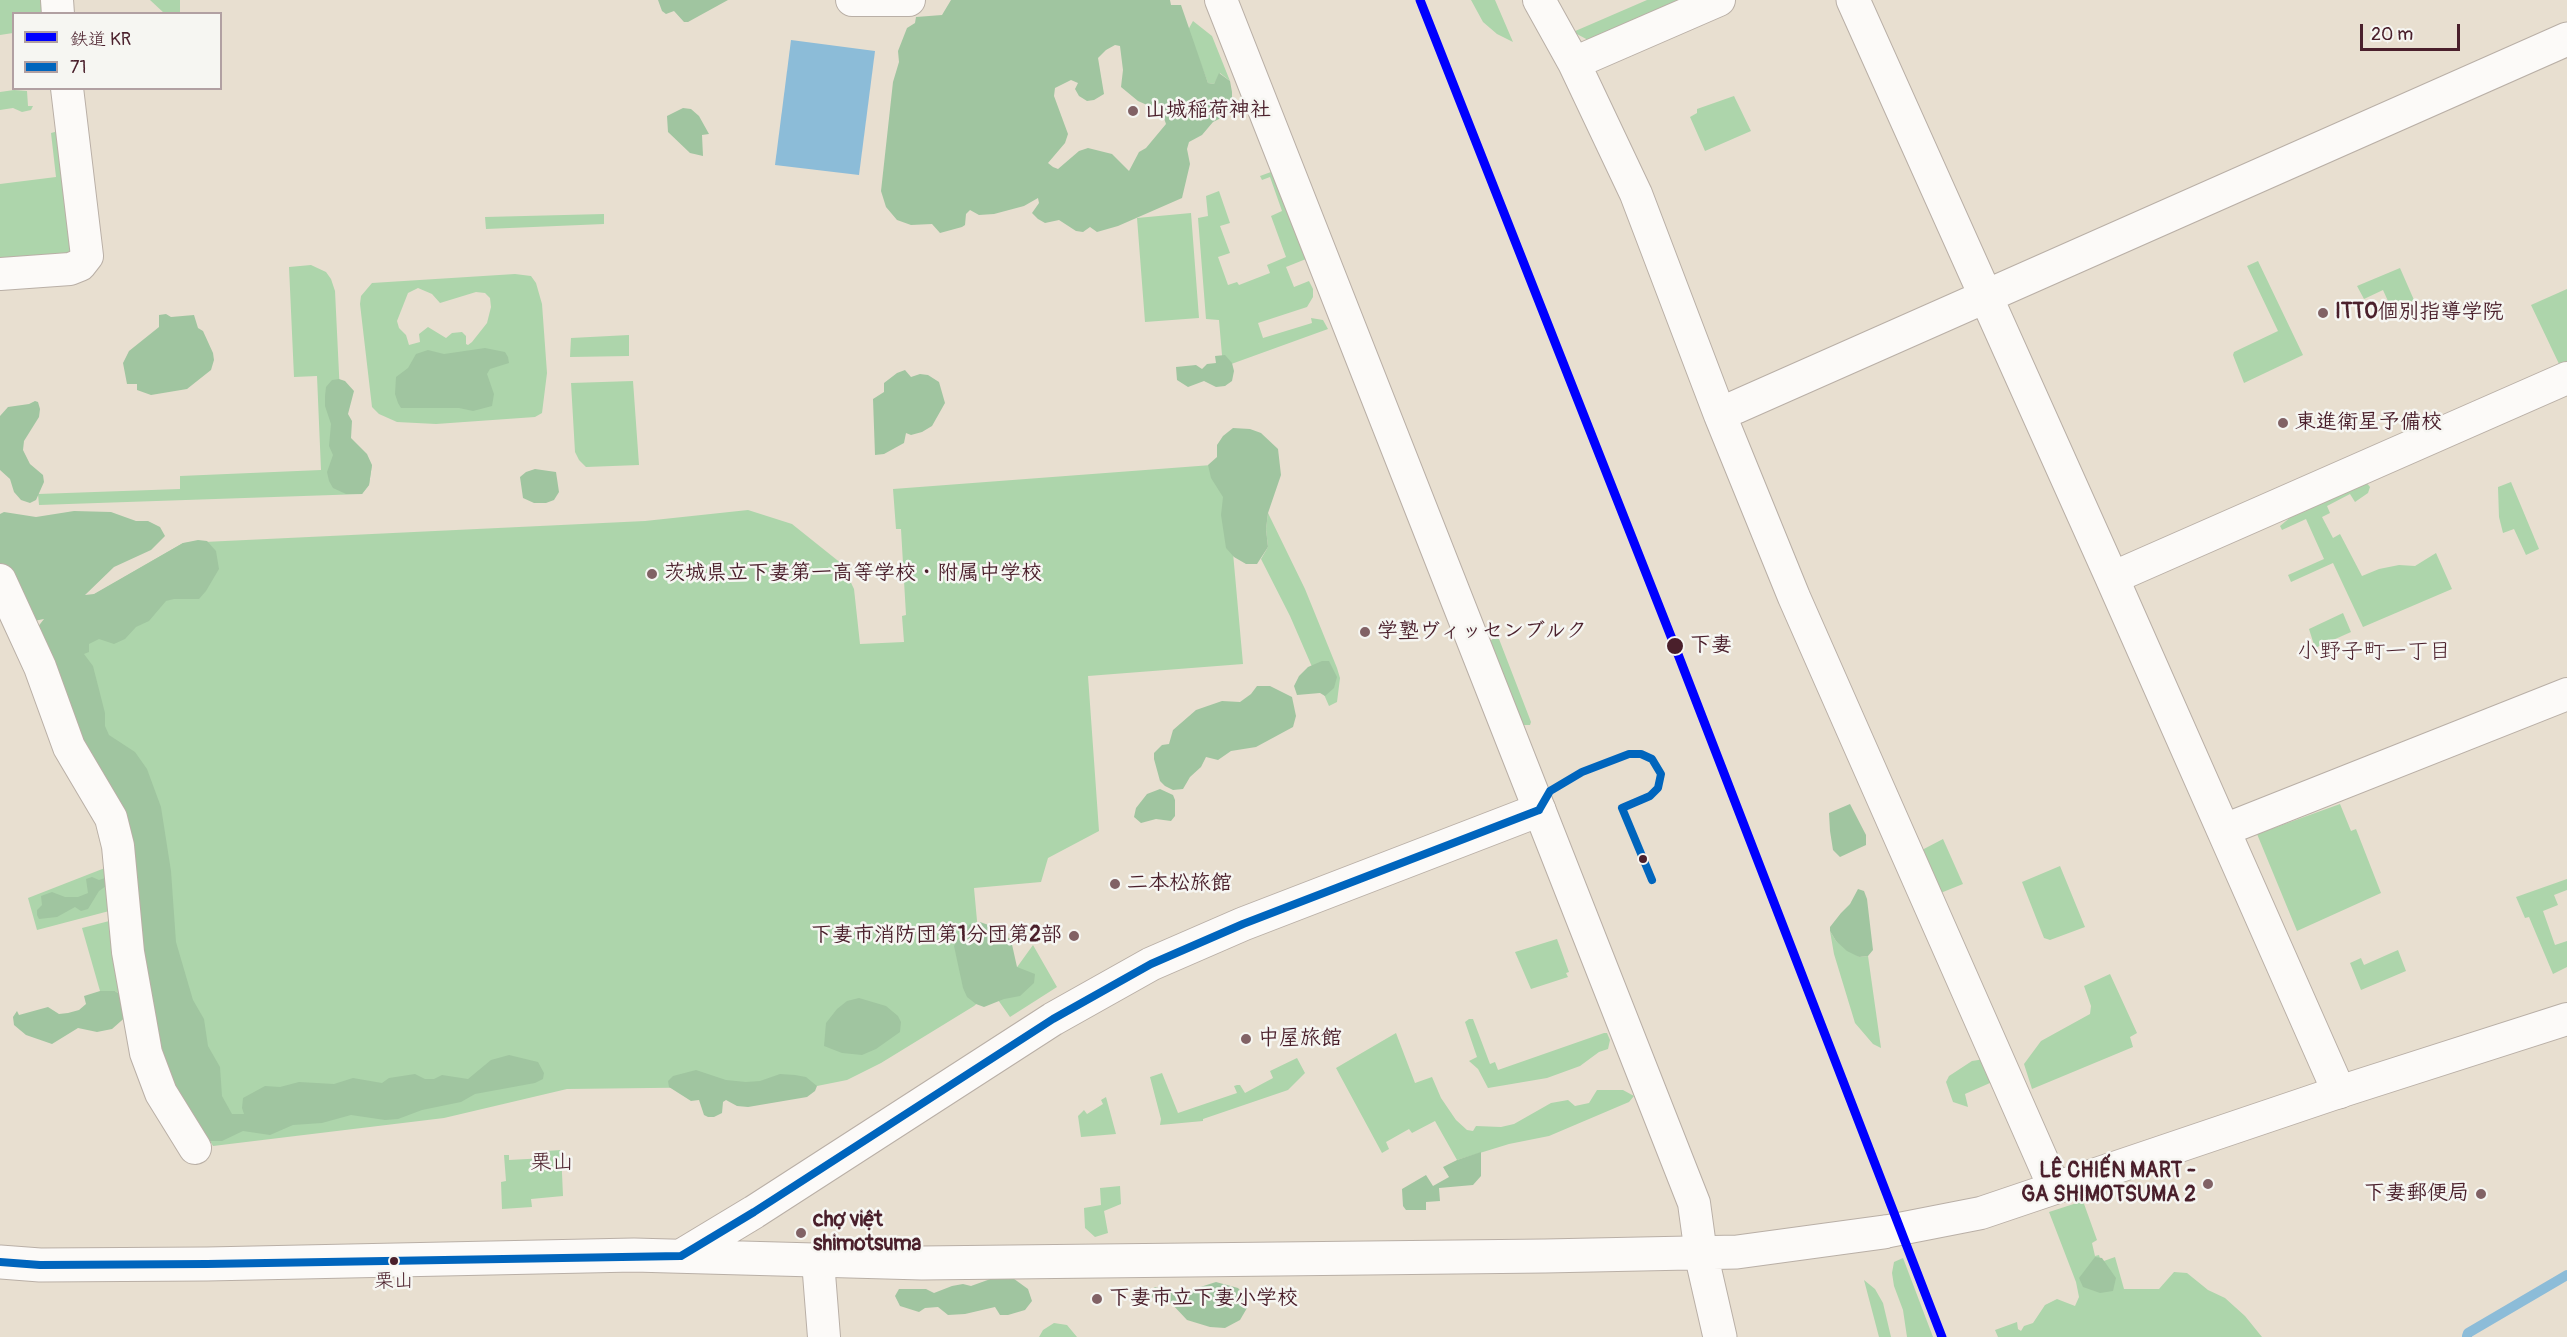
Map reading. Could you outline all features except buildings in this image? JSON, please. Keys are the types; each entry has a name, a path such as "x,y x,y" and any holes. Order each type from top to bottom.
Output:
{"street":[{"path":"852,0 909,0"},
{"path":"1221,0 1694,1203 1701,1254 1720,1337"},
{"path":"1539,0 1574,63 1636,194 1728,411 1794,597 2054,1187"},
{"path":"1574,63 1719,0"},
{"path":"1853,0 2339,1092"},
{"path":"1728,411 2567,39"},
{"path":"0,274 70,269 80,265 87,256 67,90"},
{"path":"2112,578 2567,378"},
{"path":"0,580 40,667 69,747 111,818 118,846 128,952 146,1053 161,1093 195,1148"},
{"path":"2224,830 2567,693"},
{"path":"681,1256 754,1212 1053,1018 1151,964 1243,924 1539,810"},
{"path":"0,1262 40,1265 207,1264 634,1255 922,1263 1308,1260 1701,1254 1749,1251 1884,1232 1981,1213 2339,1092 2567,1019"},
{"path":"818,1261 824,1337"}],"green space":[{"path":"0,0 46,0 48,12 12,12 12,33 0,35"},
{"path":"150,0 180,0 180,12 163,12"},
{"path":"658,0 728,0 684,22 674,11 666,14 662,11"},
{"path":"951,0 1170,0 1171,5 1181,5 1208,83 1214,84 1219,73 1230,81 1232,102 1223,117 1213,122 1202,135 1189,142 1187,149 1190,164 1182,198 1118,226 1097,232 1090,227 1083,232 1076,231 1059,220 1045,223 1032,213 1039,203 1038,198 1024,206 994,214 979,215 970,210 966,214 965,225 940,233 932,224 911,225 897,220 886,207 881,191 893,82 899,62 898,51 907,28 915,23 916,17 942,15","holes":["1115,45 1120,46 1123,70 1121,87 1164,118 1166,124 1146,148 1139,152 1129,171 1112,154 1088,148 1079,151 1058,169 1053,167 1048,163 1065,143 1068,134 1054,96 1055,88 1071,80 1078,83 1075,89 1079,96 1087,101 1104,94 1098,58"]},
{"path":"1471,0 1495,0 1513,42 1497,34 1483,22"},
{"path":"1647,0 1682,0 1590,41 1573,32"},
{"path":"1193,21 1212,36 1230,81 1220,73 1214,84 1208,83 1188,30"},
{"path":"27,91 28,106 33,106 31,110 22,112 13,108 0,110 0,92"},
{"path":"1734,96 1751,131 1705,151 1690,117 1697,113 1697,109"},
{"path":"683,108 691,109 699,116 709,134 702,135 703,156 690,153 668,132 667,116"},
{"path":"62,130 78,248 64,260 0,259 0,184 56,177 51,133"},
{"path":"1271,172 1306,259 1286,267 1294,287 1309,281 1313,289 1313,297 1307,307 1258,323 1263,338 1312,323 1311,318 1323,320 1328,329 1223,367 1219,320 1206,319 1198,218 1208,216 1206,196 1219,191 1230,223 1220,226 1230,253 1218,257 1228,285 1237,282 1239,285 1270,273 1267,265 1286,257 1271,216 1282,211 1270,177 1262,180 1260,176"},
{"path":"1191,213 1199,318 1145,322 1137,218"},
{"path":"604,214 604,224 486,229 485,217"},
{"path":"2258,261 2303,355 2244,383 2233,355 2234,352 2278,331 2247,266"},
{"path":"311,265 326,272 335,291 343,456 372,465 369,485 362,494 39,505 38,494 180,489 180,476 321,470 317,376 294,377 289,267"},
{"path":"2400,268 2414,300 2392,310 2383,290 2364,299 2357,286"},
{"path":"515,274 531,276 536,283 542,304 547,373 542,413 535,417 436,424 397,422 379,414 372,407 360,304 361,296 372,283","holes":["418,288 432,294 440,303 476,292 485,293 490,298 491,307 487,323 472,342 466,344 466,336 462,332 452,333 446,338 428,327 419,334 420,342 409,345 397,321 408,293"]},
{"path":"2567,289 2567,363 2560,366 2531,305"},
{"path":"166,314 171,317 194,315 198,328 203,331 213,353 214,360 211,370 187,389 151,395 137,390 137,384 127,384 123,363 129,351 159,327 159,315"},
{"path":"629,335 629,356 570,357 571,338"},
{"path":"485,348 505,352 509,363 490,369 487,374 494,394 492,406 473,411 459,408 401,408 395,394 396,377 408,368 416,354 428,350 444,354"},
{"path":"1225,355 1232,363 1234,371 1232,381 1225,386 1216,387 1204,381 1188,387 1177,380 1176,367 1196,365 1202,369 1207,364 1216,363 1215,356"},
{"path":"905,370 911,377 920,374 928,375 939,382 945,403 932,426 911,435 906,433 904,443 884,454 875,455 873,399 884,392 884,383"},
{"path":"332,380 345,381 354,391 348,414 352,421 351,438 367,454 372,465 369,485 362,494 346,494 333,488 327,472 333,455 329,446 331,424 325,406 326,387"},
{"path":"633,381 639,465 586,467 575,452 571,383"},
{"path":"38,402 40,409 39,417 24,441 23,450 30,464 43,475 44,482 36,500 30,503 21,500 14,492 10,479 0,470 0,416 8,407"},
{"path":"1233,428 1250,429 1261,433 1278,449 1281,475 1268,513 1266,529 1268,547 1257,564 1246,564 1234,557 1226,548 1221,515 1223,497 1211,478 1208,465 1217,457 1217,445 1223,436"},
{"path":"1225,464 1243,664 1088,676 1099,831 1048,858 1041,882 974,888 984,997 974,1006 881,1063 847,1080 817,1086 567,1089 444,1118 213,1146 178,1087 57,616 183,543 645,521 748,510 792,524 842,564 854,589 860,644 904,642 902,616 906,615 901,529 896,529 893,489"},
{"path":"535,469 556,472 559,492 554,500 534,503 523,498 520,477"},
{"path":"2365,481 2370,487 2368,493 2355,502 2350,494 2327,506 2330,513 2322,517 2333,538 2340,534 2362,576 2379,569 2399,565 2415,566 2436,553 2452,589 2363,627 2333,563 2291,582 2288,575 2324,559 2306,519 2282,530 2280,526 2292,516"},
{"path":"2511,482 2539,549 2526,555 2514,529 2503,533 2499,517 2498,487"},
{"path":"74,511 111,512 136,521 148,521 160,527 165,536 151,550 114,567 85,595 94,594 183,543 207,541 216,551 219,569 199,599 166,601 149,621 136,627 125,639 114,644 99,639 89,644 89,652 84,654 93,666 105,713 105,726 109,735 135,752 147,769 161,807 171,871 176,942 193,1000 204,1019 208,1046 220,1067 222,1096 232,1114 244,1114 243,1098 265,1086 280,1087 299,1082 334,1084 353,1078 382,1083 389,1078 415,1074 425,1079 434,1079 442,1075 468,1079 491,1060 509,1055 538,1062 544,1073 543,1079 535,1083 475,1094 461,1102 422,1110 398,1119 385,1120 351,1115 322,1123 293,1125 270,1135 243,1131 222,1141 209,1141 199,1136 162,1060 163,1051 154,1028 135,909 33,633 44,619 29,622 0,580 0,514 4,512 36,517"},
{"path":"1268,513 1305,589 1337,668 1340,678 1337,702 1329,706 1290,616 1261,559 1268,547 1266,529"},
{"path":"2343,613 2351,632 2315,648 2309,629"},
{"path":"1495,637 1499,639 1531,722 1530,725 1522,725 1489,642"},
{"path":"1322,661 1329,661 1337,677 1334,688 1325,696 1320,693 1297,695 1294,686 1299,676 1308,667"},
{"path":"1257,686 1270,686 1292,697 1296,716 1293,727 1256,747 1231,751 1218,760 1206,757 1183,789 1173,790 1165,786 1160,781 1154,753 1162,745 1169,744 1173,730 1196,710 1222,701 1240,702"},
{"path":"1160,789 1173,795 1175,816 1171,821 1156,819 1141,823 1134,817 1136,808 1147,794"},
{"path":"1850,804 1866,835 1866,845 1840,857 1833,850 1829,813"},
{"path":"2340,804 2351,831 2356,829 2381,893 2297,931 2257,834"},
{"path":"1943,839 1963,884 1938,894 1920,851"},
{"path":"110,866 113,910 37,930 28,898"},
{"path":"2060,866 2085,927 2050,940 2044,938 2022,882"},
{"path":"92,877 99,880 105,878 109,880 109,884 99,891 88,909 81,911 75,907 57,917 39,919 37,910 42,905 41,896 52,892 65,897 78,897 88,893 86,879"},
{"path":"2567,879 2567,890 2554,895 2558,905 2543,911 2555,945 2567,941 2567,967 2553,974 2529,917 2525,918 2516,897"},
{"path":"1858,889 1864,891 1867,899 1873,950 1868,956 1859,957 1847,951 1836,941 1830,931 1830,927 1850,904"},
{"path":"117,919 125,998 115,991 100,991 82,928"},
{"path":"980,922 997,928 1011,940 1017,967 1035,974 1034,983 1020,996 1004,999 984,1007 967,997 954,946 970,924"},
{"path":"1830,931 1836,941 1859,957 1868,956 1881,1048 1873,1044 1855,1023 1834,954"},
{"path":"1557,939 1569,972 1566,973 1568,977 1531,989 1515,952"},
{"path":"1033,945 1057,987 1010,1017 991,990 1015,970"},
{"path":"2398,950 2406,971 2361,990 2350,963 2361,958 2364,965"},
{"path":"2110,974 2137,1033 2130,1037 2133,1047 2032,1089 2024,1064 2041,1041 2090,1014 2091,1006 2084,986"},
{"path":"100,991 115,991 125,998 129,1014 112,1029 97,1032 78,1028 52,1044 26,1035 14,1025 13,1017 17,1011 19,1015 48,1007 59,1014 68,1013 79,1010 86,1004 84,996"},
{"path":"859,998 886,1006 898,1016 901,1022 900,1032 876,1049 862,1055 842,1053 824,1046 826,1023 847,1001"},
{"path":"1473,1019 1490,1064 1495,1062 1498,1070 1604,1033 1607,1033 1610,1040 1608,1049 1599,1052 1580,1066 1547,1078 1488,1088 1478,1069 1469,1061 1477,1057 1465,1022"},
{"path":"1396,1033 1415,1083 1432,1077 1441,1098 1456,1120 1467,1130 1473,1131 1476,1126 1501,1127 1514,1124 1551,1103 1568,1100 1575,1106 1589,1103 1597,1090 1623,1090 1634,1096 1629,1102 1549,1136 1509,1144 1457,1160 1435,1121 1412,1133 1409,1129 1386,1142 1389,1149 1382,1153 1336,1068"},
{"path":"1297,1058 1305,1073 1288,1090 1203,1119 1203,1121 1160,1125 1161,1119 1150,1077 1162,1073 1178,1113 1237,1093 1234,1086 1237,1085 1240,1085 1245,1093 1273,1078 1270,1071"},
{"path":"1991,1058 1999,1079 1965,1094 1968,1107 1953,1102 1946,1082 1949,1076 1972,1061"},
{"path":"696,1070 726,1080 746,1082 760,1081 780,1074 795,1075 806,1077 817,1086 815,1091 807,1097 748,1107 737,1106 726,1100 723,1102 722,1113 708,1117 704,1115 699,1100 691,1101 669,1087 668,1081 673,1076"},
{"path":"1106,1097 1116,1134 1081,1137 1078,1116 1084,1110 1087,1114 1103,1104 1101,1100"},
{"path":"561,1150 563,1196 531,1199 532,1207 502,1209 501,1182 506,1181 504,1155 509,1155 509,1160 546,1158 546,1151"},
{"path":"1481,1152 1481,1176 1473,1185 1439,1188 1440,1201 1426,1202 1426,1210 1406,1210 1403,1206 1402,1189 1426,1175 1433,1186 1449,1177 1443,1167"},
{"path":"1120,1186 1121,1204 1104,1211 1108,1233 1095,1237 1085,1228 1084,1208 1101,1205 1100,1188"},
{"path":"2083,1201 2097,1240 2092,1243 2095,1256 2099,1255 2101,1262 2115,1257 2124,1289 2159,1289 2174,1272 2187,1273 2208,1290 2225,1298 2245,1316 2262,1337 1998,1337 1995,1330 2017,1322 2018,1329 2021,1331 2024,1326 2033,1323 2045,1305 2057,1299 2075,1306 2079,1297 2076,1282 2049,1212"},
{"path":"2095,1257 2102,1258 2116,1278 2113,1291 2100,1293 2083,1287 2079,1278"},
{"path":"1903,1258 1933,1337 1907,1337 1903,1310 1892,1273 1894,1262"},
{"path":"1010,1276 1028,1289 1032,1301 1025,1310 1008,1315 1000,1315 995,1307 965,1314 948,1315 938,1307 925,1308 919,1312 900,1306 895,1296 899,1289 926,1289 934,1293 952,1286 963,1284 971,1286 996,1277"},
{"path":"1864,1280 1875,1289 1883,1303 1891,1337 1879,1337"},
{"path":"1216,1282 1238,1288 1246,1297 1247,1308 1240,1320 1225,1328 1210,1327 1187,1320 1171,1303 1157,1303 1149,1293 1155,1287 1187,1295 1194,1289"},
{"path":"1054,1323 1067,1325 1077,1337 1039,1337 1043,1330"}],"water":[{"path":"791,40 875,51 859,175 775,165"}],"waterway":[{"path":"2467,1336 2468,1333 2567,1275"}],"rail line":[{"name":"KR","path":"1420,0 1674,644 1942,1337"}],"transit line":[{"name":"71","path":"1539,810 1550,791 1582,772 1629,754 1641,754 1652,759 1661,774 1658,788 1650,796 1622,808"},
{"name":"71","path":"1622,808 1652,880"},
{"name":"71","path":"0,1262 40,1265 207,1264 681,1256 754,1212 1053,1019 1151,964 1243,924 1539,810"}],"place":[{"name":"山城稲荷神社","path":"1133,111"},
{"name":"ITTO個別指導学院","path":"2323,313"},
{"name":"東進衛星予備校","path":"2283,423"},
{"name":"茨城県立下妻第一高等学校・附属中学校","path":"652,574"},
{"name":"学塾ヴィッセンブルク","path":"1365,632"},
{"name":"下妻","path":"1675,646"},
{"name":"二本松旅館","path":"1115,884"},
{"name":"下妻市消防団第1分団第2部","path":"1074,936"},
{"name":"中屋旅館","path":"1246,1039"},
{"name":"LÊ CHIẾN MART - GA SHIMOTSUMA 2","path":"2208,1184"},
{"name":"下妻郵便局","path":"2481,1194"},
{"name":"chợ việt shimotsuma","path":"801,1233"},
{"name":"栗山","path":"394,1261"},
{"name":"下妻市立下妻小学校","path":"1097,1299"}],"district":[{"name":"小野子町一丁目","path":"2374,652"},
{"name":"栗山","path":"552,1163"}]}
